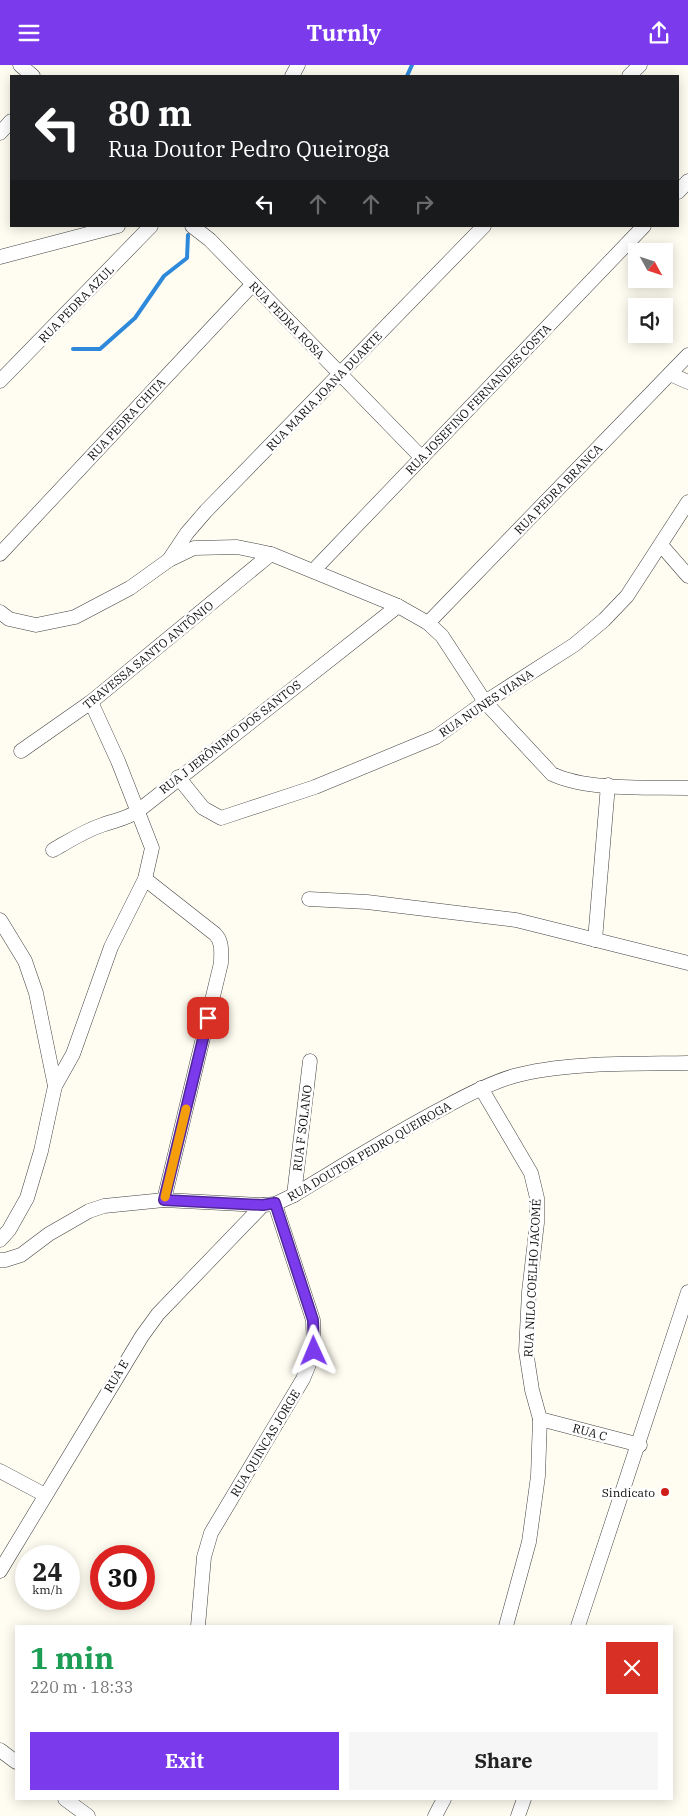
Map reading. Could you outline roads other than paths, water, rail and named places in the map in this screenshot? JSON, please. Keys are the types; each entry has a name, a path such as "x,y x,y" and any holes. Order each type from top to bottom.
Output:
{"street":[{"path":"20,65 32,75"},
{"path":"630,75 640,65"},
{"path":"0,133 10,122"},
{"path":"679,191 688,181"},
{"path":"0,257 114,227"},
{"name":"RUA PEDRA AZUL","path":"0,381 150,227"},
{"name":"RUA PEDRA ROSA","path":"193,227 210,240 422,458"},
{"name":"RUA MARIA JOANA DUARTE","path":"168,560 187,533 206,511 483,227"},
{"name":"RUA JOSEFINO FERNANDES COSTA","path":"312,571 643,227"},
{"name":"RUA PEDRA CHITA","path":"0,554 252,285"},
{"name":"RUA PEDRA BRANCA","path":"428,623 688,355"},
{"path":"670,374 688,382"},
{"name":"RUA NUNES VIANA","path":"178,777 203,808 221,818 228,817 315,787 436,737 485,702 574,645 604,619 627,596 688,502"},
{"path":"660,545 688,576"},
{"path":"0,612 8,619 36,625 75,617 130,588 168,560 194,548 237,547 271,554 398,606 428,623 442,636 485,702 552,774 564,780 608,785 688,788"},
{"name":"TRAVESSA SANTO ANTÔNIO","path":"21,751 91,702 233,588 271,554"},
{"name":"RUA J JERÔNIMO DOS SANTOS","path":"53,850 78,835 126,819 138,811 178,777 398,606"},
{"path":"0,1241 9,1230 27,1198 41,1151 55,1086 73,1054 111,947 145,879 152,848 91,702"},
{"path":"595,941 608,785"},
{"path":"145,879 215,934 220,939 221,948 221,963 164,1200"},
{"path":"309,899 367,902 516,920 688,963"},
{"path":"0,920 24,961 36,993 55,1086"},
{"name":"RUA F SOLANO","path":"294,1195 310,1061"},
{"name":"RUA DOUTOR PEDRO QUEIROGA","path":"0,1259 21,1255 49,1234 104,1205 164,1200 269,1204 294,1195 410,1125 481,1088 515,1076 553,1070 624,1064 688,1063"},
{"name":"RUA NILO COELHO JACOMÉ","path":"481,1088 531,1173 537,1198 537,1223 529,1292 526,1351 532,1390 540,1419 538,1476 529,1542 506,1625"},
{"name":"RUA E","path":"0,1571 130,1353 147,1329 158,1314 269,1204"},
{"name":"RUA QUINCAS JORGE","path":"198,1625 204,1557 211,1533 299,1387 310,1366 314,1351 313,1320 269,1204"},
{"path":"578,1625 640,1445 688,1292"},
{"name":"RUA C","path":"540,1419 640,1445"},
{"path":"0,1471 45,1495"},
{"path":"0,1750 15,1761"},
{"path":"66,1800 88,1816"},
{"path":"435,1816 443,1800"},
{"path":"518,1816 524,1800"}],"waterway":[{"path":"407,75 412,65"},
{"path":"73,349 100,349 135,318 164,276 187,258 188,235"}],"place":[{"name":"Sindicato","path":"665,1492"}]}
